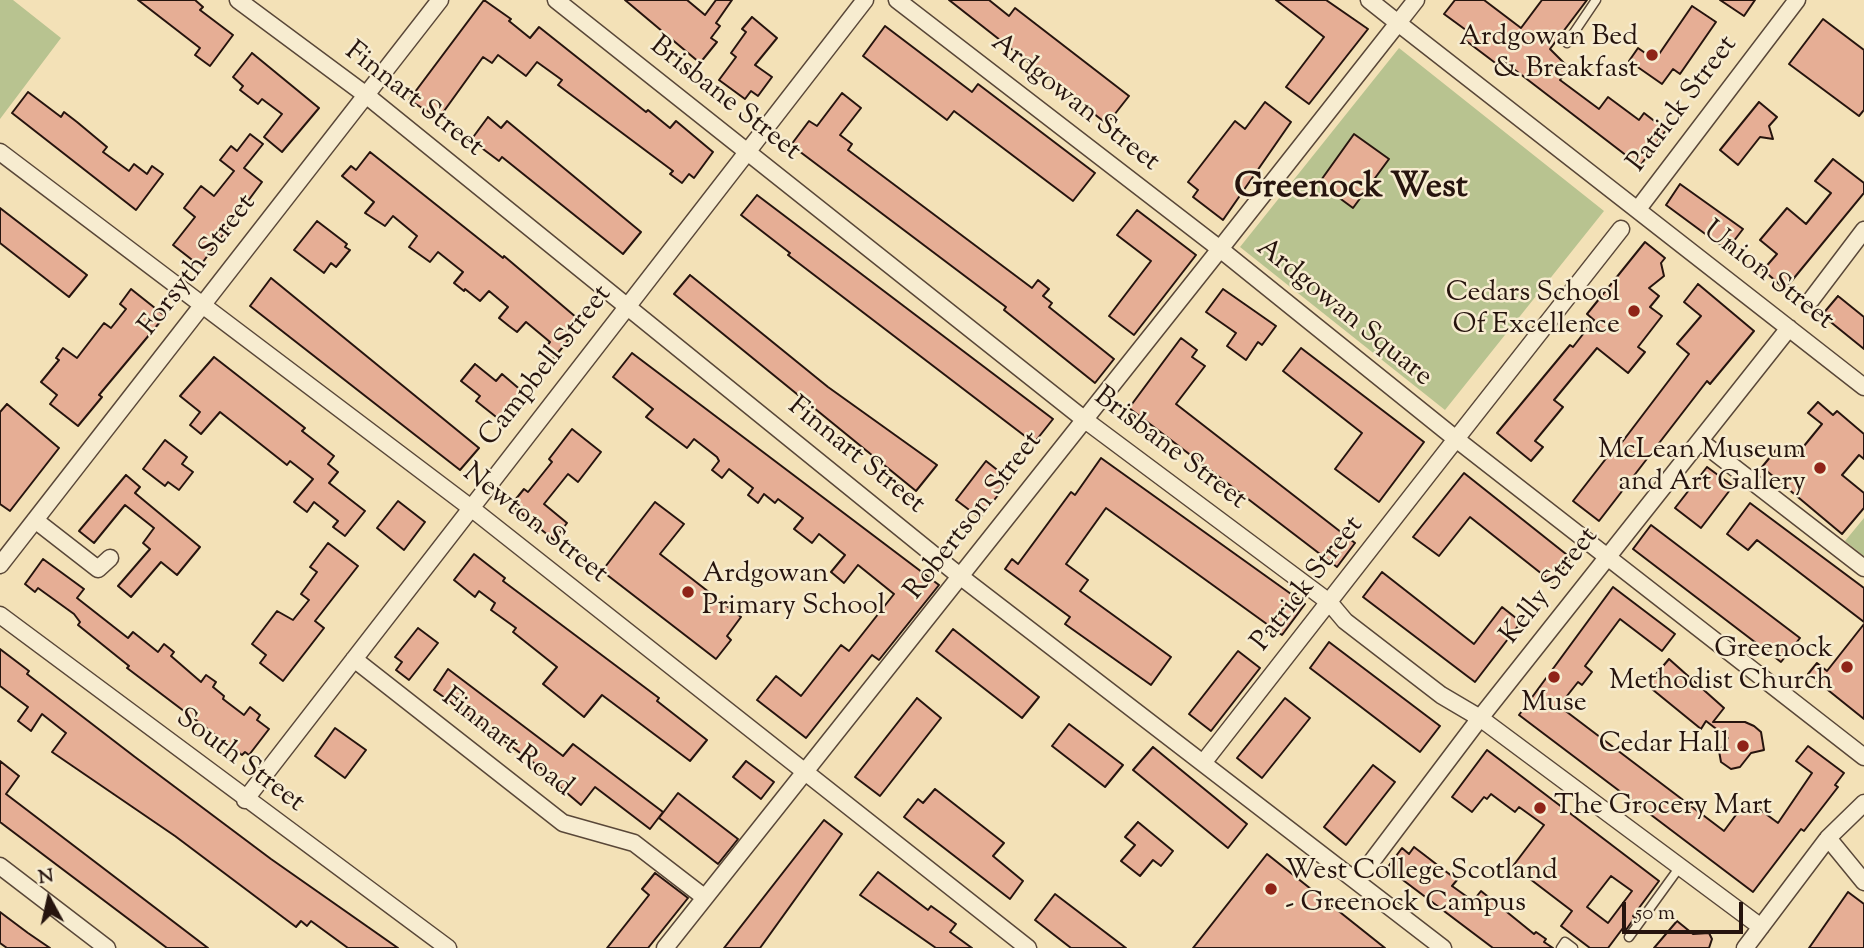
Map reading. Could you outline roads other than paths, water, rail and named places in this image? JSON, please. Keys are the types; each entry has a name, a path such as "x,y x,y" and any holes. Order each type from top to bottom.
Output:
{"street":[{"name":"Finnart Street","path":"238,0 366,95 961,577 1443,948"},
{"name":"Forsyth Street","path":"0,565 440,0"},
{"name":"Brisbane Street","path":"556,0 1085,420 1329,602 1345,621 1441,695 1480,718 1761,927"},
{"name":"Campbell Street","path":"245,800 865,0"},
{"name":"Ardgowan Street","path":"897,0 1220,249"},
{"path":"1369,0 1638,209"},
{"path":"1398,23 1416,0"},
{"name":"Patrick Street","path":"1638,209 1797,0"},
{"name":"Ardgowan Square","path":"1398,23 1220,249 1456,439"},
{"name":"Newton Street","path":"0,152 201,307 471,509 1028,948"},
{"name":"Union Street","path":"1638,209 1864,387"},
{"path":"1621,229 1456,439 1864,757"},
{"path":"1811,300 1864,230"},
{"name":"Robertson Street","path":"666,948 1220,249"},
{"name":"Kelly Street","path":"1357,881 1480,718 1789,328"},
{"name":"Patrick Street","path":"1203,764 1456,439"},
{"path":"1700,441 1864,568"},
{"path":"35,520 98,569 110,558"},
{"name":"South Street","path":"0,615 245,800 449,948"},
{"name":"Finnart Road","path":"354,659 563,823 634,843 704,897"},
{"path":"1745,948 1828,838 1864,803"},
{"path":"1828,838 1864,882"},
{"path":"0,866 107,948"}],"lane":[{"path":"1567,43 1596,0"},
{"path":"1629,937 1679,868"},
{"path":"1560,948 1564,942 1573,948"}],"place":[{"name":"Ardgowan Bed & Breakfast","path":"1652,55"},
{"name":"Cedars School Of Excellence","path":"1634,311"},
{"name":"McLean Museum and Art Gallery","path":"1820,468"},
{"name":"Ardgowan Primary School","path":"688,592"},
{"name":"Greenock Methodist Church","path":"1847,667"},
{"name":"Muse","path":"1554,677"},
{"name":"Cedar Hall","path":"1743,746"},
{"name":"The Grocery Mart","path":"1540,808"},
{"name":"West College Scotland - Greenock Campus","path":"1271,889"}],"district":[{"name":"Greenock West","path":"1351,190"}]}
